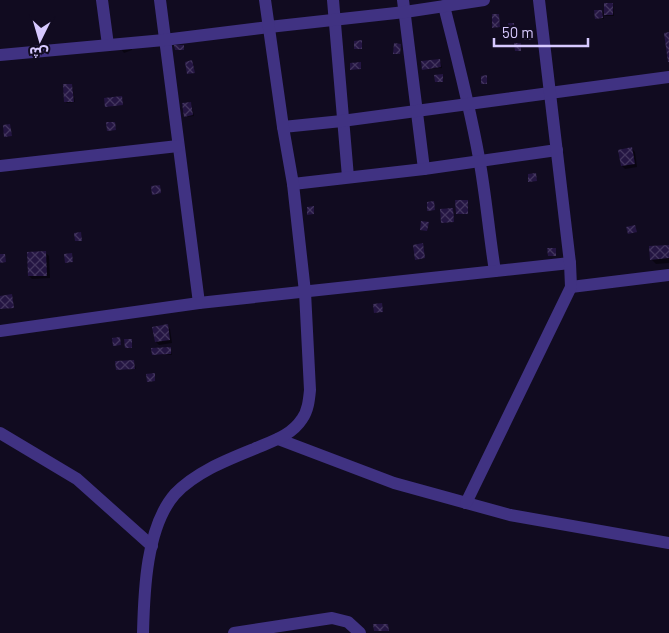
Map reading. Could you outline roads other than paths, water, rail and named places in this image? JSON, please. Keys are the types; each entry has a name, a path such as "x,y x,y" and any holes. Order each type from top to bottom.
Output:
{"street":[{"path":"102,0 108,45"},
{"path":"160,0 199,303"},
{"path":"143,633 144,593 152,546 161,516 175,494 204,472 278,439 293,430 303,418 308,406 310,390 305,292 293,184 265,0"},
{"path":"332,0 348,177"},
{"path":"0,55 164,40 335,19 404,6 444,6 484,0"},
{"path":"466,503 571,286 540,0"},
{"path":"404,6 424,169"},
{"path":"444,6 468,104 479,160 495,271"},
{"path":"283,127 669,78"},
{"path":"0,166 178,146"},
{"path":"293,184 424,169 557,150"},
{"path":"0,331 199,303 570,263"},
{"path":"571,286 669,275"},
{"path":"0,433 77,479 152,546"},
{"path":"278,439 394,483 510,515 669,544"},
{"path":"234,633 332,618 348,622 360,633"}]}
